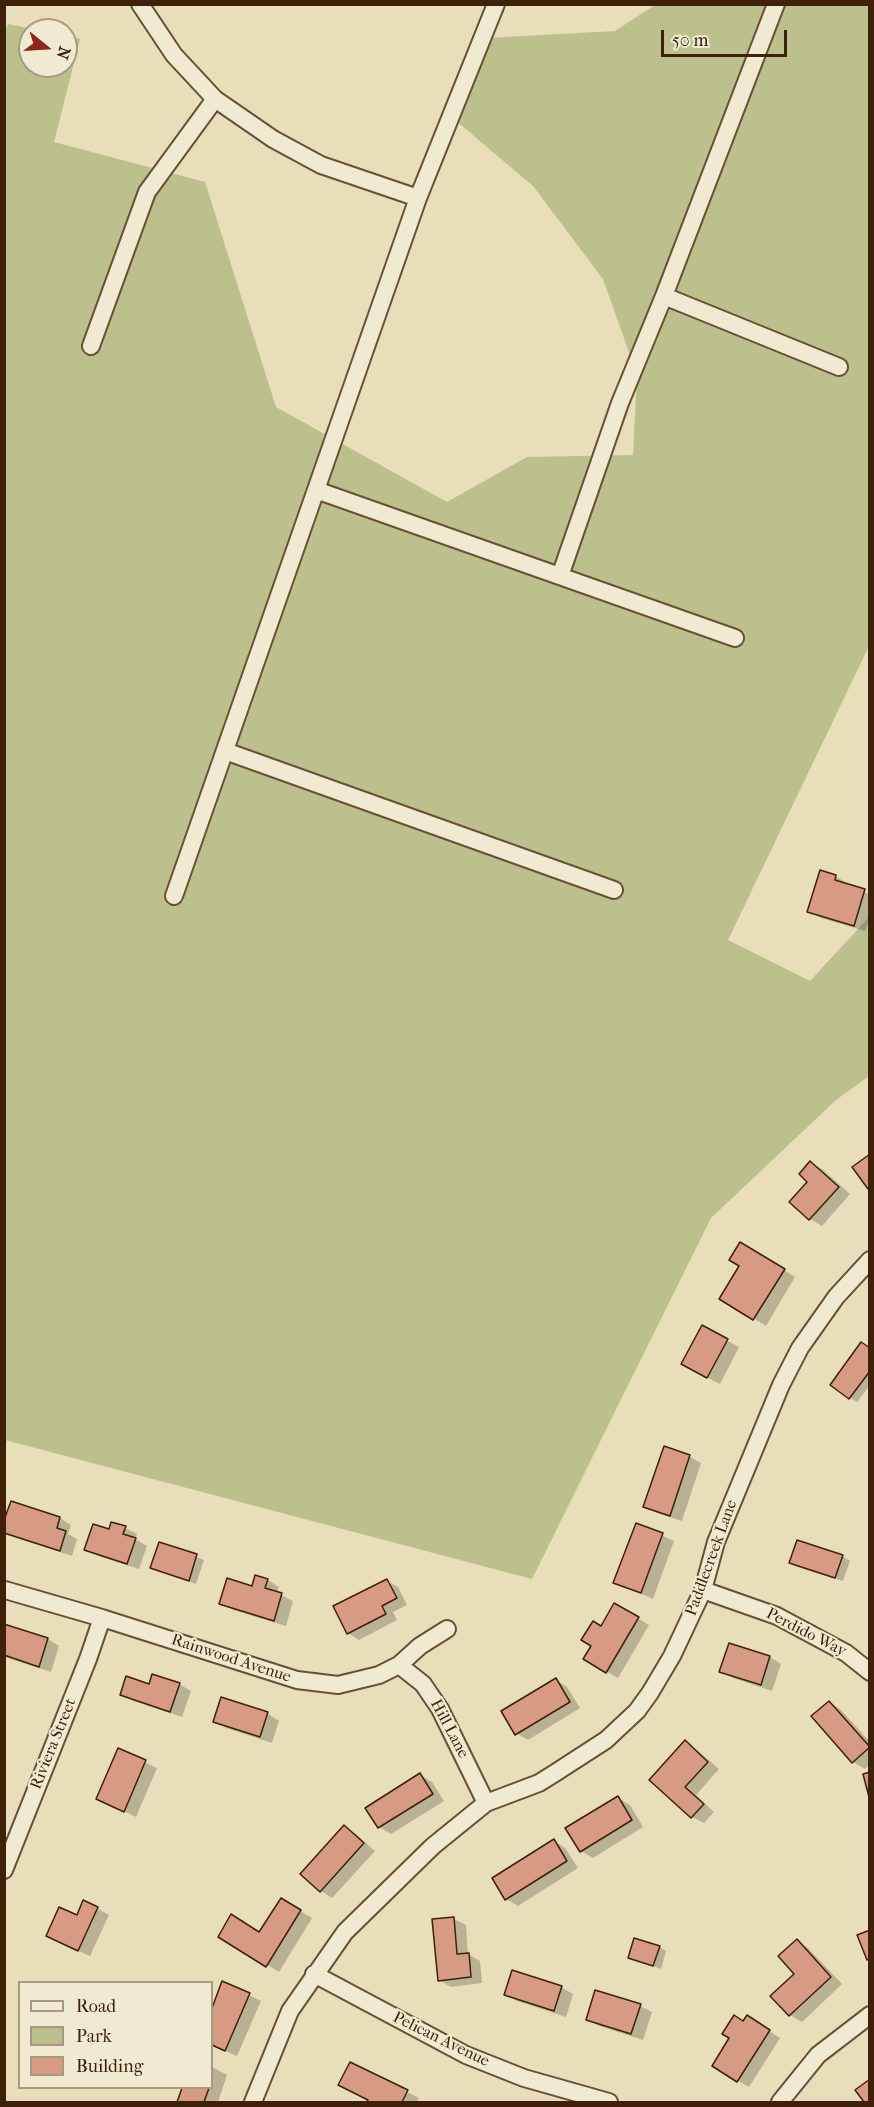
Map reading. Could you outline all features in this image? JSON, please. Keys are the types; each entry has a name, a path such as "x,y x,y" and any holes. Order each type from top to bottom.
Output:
{"street":[{"path":"140,4 174,55 215,99 273,139 321,165 418,198"},
{"path":"174,896 418,198 496,4"},
{"path":"560,576 620,403 664,296 776,4"},
{"path":"91,346 147,192 215,99"},
{"path":"664,296 839,367"},
{"path":"316,490 735,638"},
{"path":"225,751 614,890"},
{"name":"Paddlecreek Lane","path":"253,2103 290,2011 345,1932 433,1846 486,1803 539,1783 606,1740 637,1711 650,1694 672,1656 703,1590 716,1542 781,1385 800,1348 836,1297 870,1260"},
{"name":"Rainwood Avenue","path":"5,1590 102,1618 297,1680 338,1685 379,1675 399,1665 420,1646 447,1629"},
{"name":"Perdido Way","path":"703,1590 786,1620 846,1653 870,1672"},
{"name":"Riviera Street","path":"4,1870 88,1659 102,1618"},
{"name":"Hill Lane","path":"399,1665 423,1684 440,1709 486,1803"},
{"name":"Pelican Avenue","path":"314,1974 466,2055 524,2078 609,2103"},
{"path":"780,2103 818,2055 850,2028 870,2015"}],"green space":[{"path":"655,5 869,5 869,646 728,940 810,981 869,917 869,1076 836,1100 711,1218 532,1579 5,1440 4,34 8,24 18,26 18,78 70,78 54,142 205,182 276,407 447,502 527,457 633,455 637,375 603,279 533,186 455,120 486,38 615,31"}],"building":[{"path":"820,870 836,875 835,880 865,889 854,926 807,912"},
{"path":"870,1154 870,1188 868,1189 852,1167"},
{"path":"810,1161 839,1187 809,1220 789,1202 807,1182 799,1174"},
{"path":"740,1242 785,1269 753,1320 719,1299 739,1266 729,1260"},
{"path":"702,1325 728,1339 707,1378 681,1364"},
{"path":"861,1342 870,1348 870,1371 849,1399 830,1385"},
{"path":"664,1446 690,1455 670,1516 643,1507"},
{"path":"11,1501 60,1517 57,1528 66,1531 60,1551 4,1533 4,1520"},
{"path":"111,1522 126,1526 123,1534 136,1538 127,1564 84,1550 93,1524 109,1529"},
{"path":"636,1523 663,1533 641,1593 613,1583"},
{"path":"797,1540 843,1555 835,1578 789,1563"},
{"path":"159,1542 197,1554 189,1581 150,1568"},
{"path":"255,1575 268,1579 265,1588 282,1593 274,1621 219,1604 227,1578 252,1586"},
{"path":"387,1579 397,1598 382,1606 386,1614 347,1634 333,1606"},
{"path":"614,1603 639,1617 606,1673 583,1659 591,1646 581,1640 593,1621 601,1626"},
{"path":"4,1624 48,1638 39,1667 4,1655"},
{"path":"729,1643 770,1656 761,1685 719,1672"},
{"path":"152,1674 180,1683 170,1712 120,1695 126,1676 149,1684"},
{"path":"556,1678 570,1702 515,1735 501,1711"},
{"path":"221,1697 268,1712 260,1737 213,1722"},
{"path":"829,1701 870,1747 852,1763 811,1716"},
{"path":"685,1740 708,1762 685,1787 704,1804 691,1818 649,1780"},
{"path":"118,1748 146,1760 124,1812 96,1799"},
{"path":"870,1772 870,1801 863,1774"},
{"path":"420,1773 433,1794 378,1828 365,1808"},
{"path":"618,1796 632,1820 580,1852 565,1828"},
{"path":"344,1825 364,1843 320,1892 300,1874"},
{"path":"554,1839 567,1861 505,1900 492,1878"},
{"path":"281,1898 301,1910 266,1967 218,1937 231,1914 259,1932"},
{"path":"83,1900 98,1907 78,1951 46,1936 59,1907 77,1915"},
{"path":"454,1917 457,1954 469,1953 471,1977 438,1981 432,1919"},
{"path":"870,1930 870,1959 867,1960 857,1935"},
{"path":"634,1938 660,1946 653,1966 628,1958"},
{"path":"797,1939 831,1977 789,2016 770,1996 794,1974 778,1956"},
{"path":"512,1970 562,1986 554,2011 504,1995"},
{"path":"222,1981 250,1993 225,2051 213,2045 213,2005"},
{"path":"595,1990 641,2004 631,2034 586,2020"},
{"path":"734,2015 743,2021 747,2015 770,2030 737,2082 712,2066 729,2038 722,2034"},
{"path":"350,2062 408,2090 402,2102 366,2102 368,2100 338,2085"},
{"path":"870,2079 870,2102 864,2102 855,2090"},
{"path":"182,2089 209,2089 204,2102 177,2102"}]}
